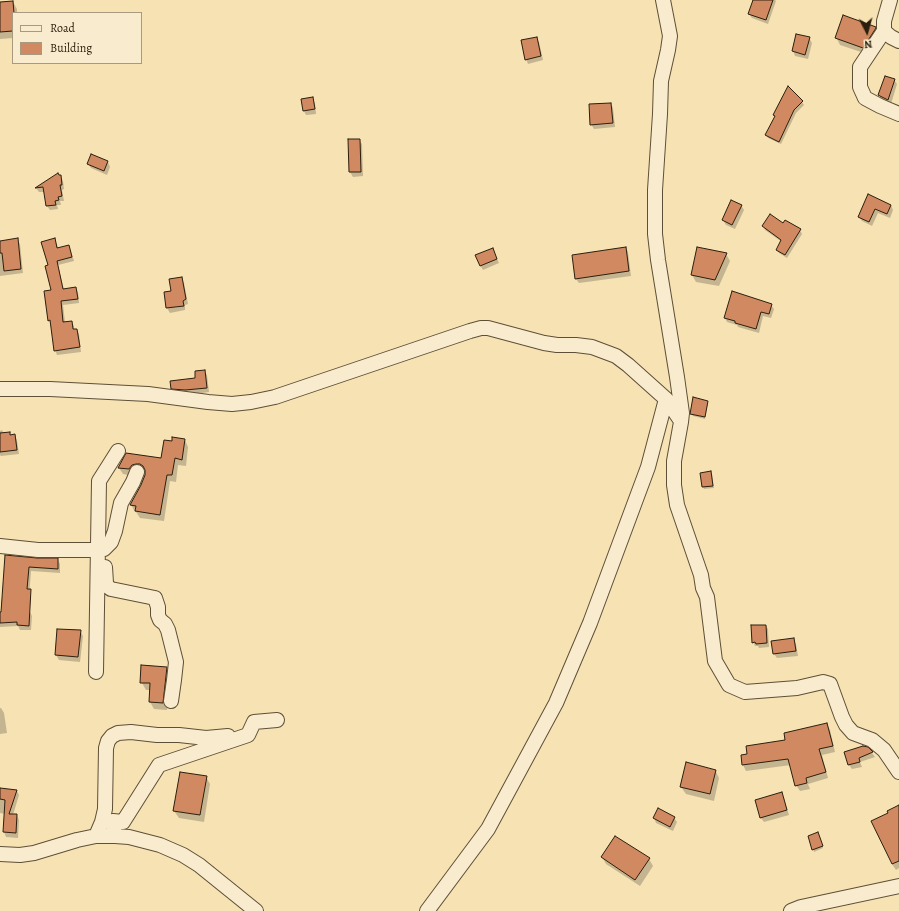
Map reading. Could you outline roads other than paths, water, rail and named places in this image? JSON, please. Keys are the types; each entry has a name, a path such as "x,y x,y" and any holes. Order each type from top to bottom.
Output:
{"street":[{"path":"663,0 670,36 661,81 655,190 655,234 682,413 674,461 674,485 677,505 701,575 706,596 715,661 729,685 745,692 798,688 823,682 830,684 846,726 853,733 872,740 884,750 899,772"},
{"path":"890,0 884,21 884,31 860,67 860,87 865,98 899,114"},
{"path":"884,31 899,41"},
{"path":"0,389 50,389 148,394 232,404 251,402 275,397 470,331 480,328 488,328 544,343 592,347 616,356 666,399 681,422"},
{"path":"427,911 488,830 556,703 590,623 648,467 666,399"},
{"path":"96,672 101,549 99,481 118,451"},
{"path":"0,546 38,550 101,549 111,542 121,503 137,472"},
{"path":"101,549 107,586 154,597 157,600 158,615 168,630 176,662 171,700"},
{"path":"115,836 113,821 123,822 159,766 248,735 254,722 277,720"},
{"path":"96,836 102,822 105,809 106,748 108,741 112,736 118,733 131,732 206,738 228,736"},
{"path":"0,854 34,854 77,840 96,836 129,838 160,845 183,855 199,865 256,911"},
{"path":"791,911 801,907 899,886"}]}
